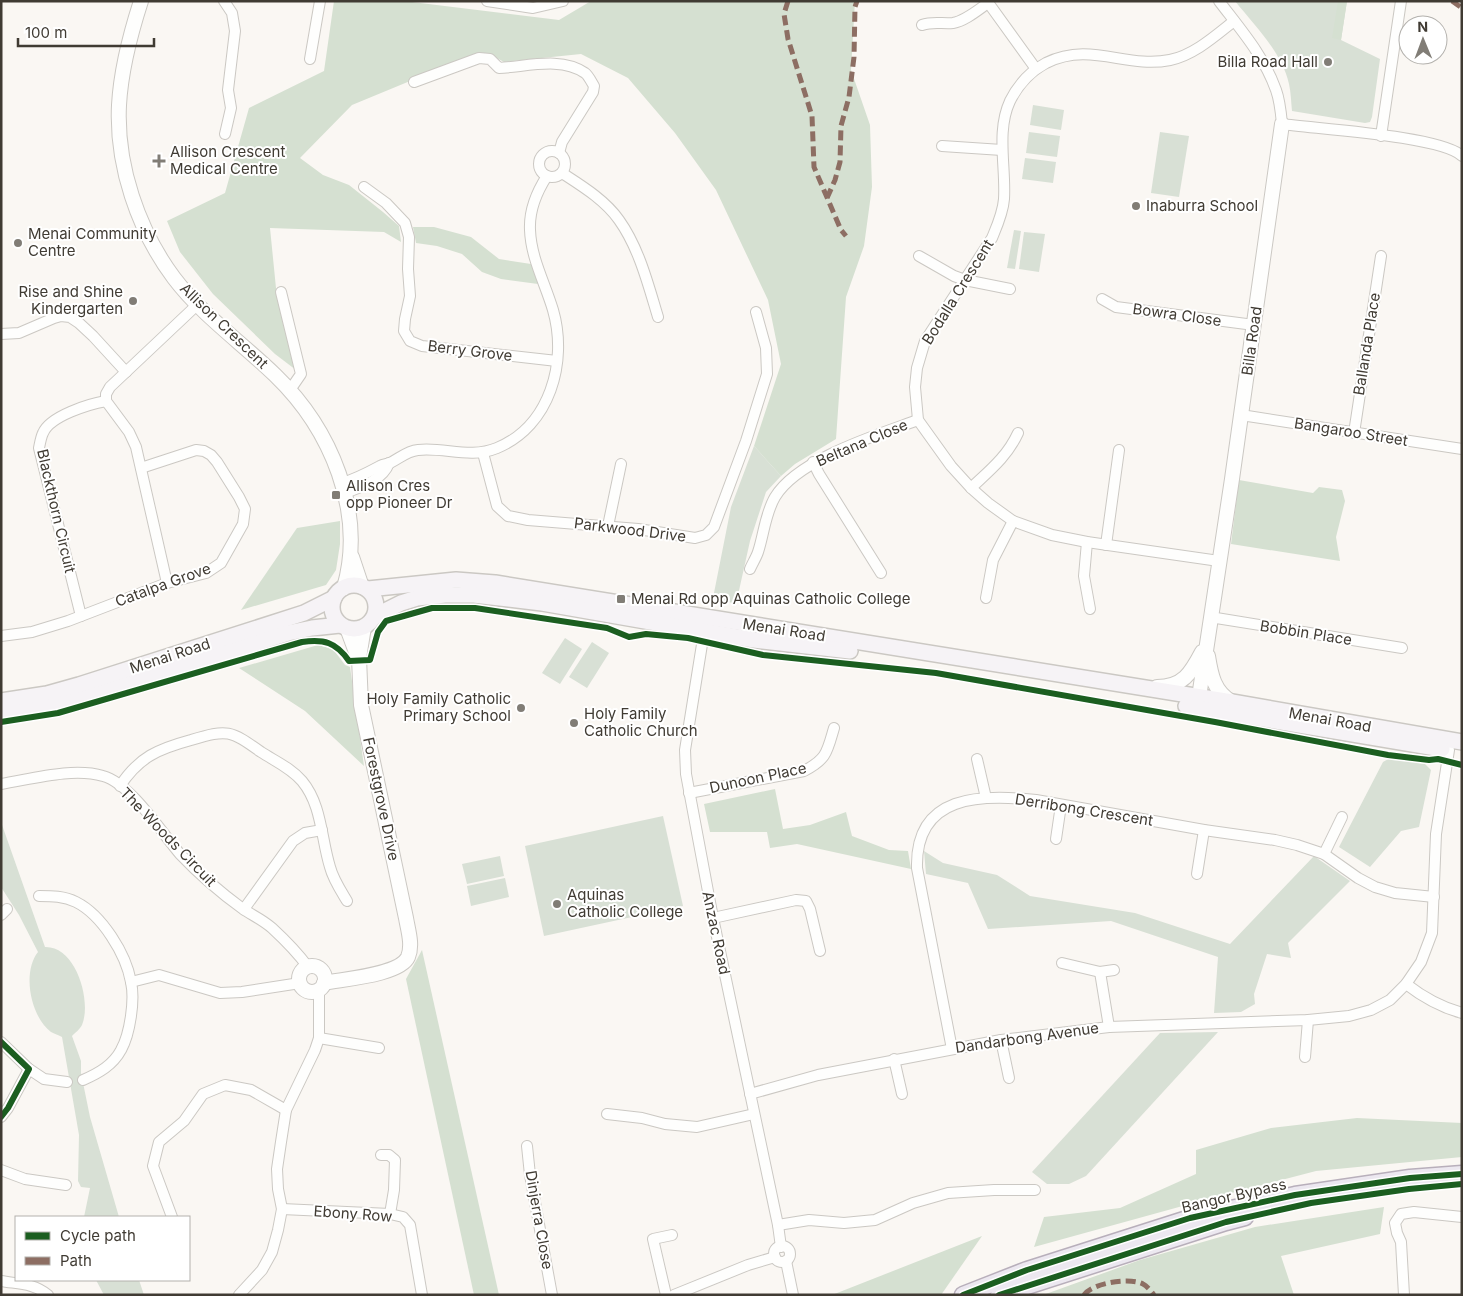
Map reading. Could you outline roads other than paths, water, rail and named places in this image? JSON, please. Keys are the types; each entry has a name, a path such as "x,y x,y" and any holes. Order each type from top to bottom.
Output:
{"main road":[{"name":"Menai Road","path":"365,588 456,580 494,583 705,625 1232,702 1456,746"},
{"path":"353,585 365,588 373,595 377,609 371,622 359,629 344,626 334,617 332,610 339,593 353,585"},
{"name":"Menai Road","path":"1,701 47,694 79,685 304,613 339,593"},
{"name":"Menai Road","path":"375,616 401,603 417,598 445,595 474,595 542,603 652,621 705,625 754,640 907,658 1403,744 1456,746"},
{"name":"Menai Road","path":"1,715 59,705 288,633 318,627 344,626"},
{"name":"Menai Road","path":"1162,701 1186,703 1199,698"},
{"name":"Menai Road","path":"1199,698 1210,706 1240,716"},
{"name":"Bangor Bypass","path":"962,1295 1027,1270 1190,1218 1295,1195 1410,1178 1462,1174"},
{"name":"Bangor Bypass","path":"999,1295 1226,1222 1311,1203 1409,1189 1462,1184"}],"street":[{"name":"Allison Crescent","path":"141,1 130,39 121,82 119,106 122,150 132,196 152,243 175,279 198,304 290,390 317,429 334,462 343,488 349,518 351,554"},
{"path":"224,1 232,14 235,31 228,90 231,108 225,134"},
{"path":"310,59 320,1"},
{"path":"487,1 533,8 563,1"},
{"name":"Billa Road","path":"1199,698 1282,124 1279,101 1266,66 1250,40 1219,1"},
{"path":"1381,136 1401,1"},
{"path":"922,25 958,21 987,2 1036,69"},
{"name":"Bodalla Crescent","path":"918,420 915,387 920,354 925,341 992,238 999,221 1004,198 1002,150 1004,119 1009,103 1022,82 1036,69 1050,61 1075,54 1091,54 1155,62 1182,57 1208,41 1234,21"},
{"path":"414,82 479,58 490,59 499,68 555,63 574,67 586,73 594,86 562,142 559,153"},
{"path":"1282,124 1425,142 1456,151 1462,156"},
{"path":"942,146 1002,150"},
{"path":"547,152 559,153 566,162 562,173 555,177 543,174 539,166 541,158 547,152"},
{"path":"562,173 586,188 618,218 638,256 658,316"},
{"path":"343,488 382,465 417,450 465,454 497,448 516,438 539,415 550,393 557,361 557,326 533,251 530,229 534,201 547,176"},
{"name":"Berry Grove","path":"364,187 386,203 405,223 410,236 408,269 410,296 404,318 404,330 410,341 422,346 557,361"},
{"path":"919,256 954,276 965,280 1010,289"},
{"name":"Ballanda Place","path":"1354,433 1381,256"},
{"path":"281,292 301,374 290,390"},
{"name":"Bowra Close","path":"1102,299 1116,307 1254,325"},
{"path":"166,583 136,447 129,432 106,401 106,394 110,387 198,304"},
{"name":"Parkwood Drive","path":"483,452 497,506 508,516 528,520 638,529 695,538 706,535 714,527 746,441 767,374 766,348 756,312"},
{"path":"1,334 19,333 54,318 61,316 70,317 79,322 126,372"},
{"name":"Blackthorn Circuit","path":"81,616 39,448 43,431 51,422 76,410 106,401"},
{"name":"Bangaroo Street","path":"1241,415 1462,449"},
{"path":"918,420 951,466 971,488 1013,521 1052,536 1219,561"},
{"name":"Beltana Close","path":"750,569 758,553 768,512 776,496 796,474 814,462 918,420"},
{"path":"971,488 992,469 1010,448 1018,433"},
{"name":"Catalpa Grove","path":"1,636 32,632 81,616 166,583 206,573 221,563 243,524 245,509 240,497 218,462 204,451 196,450 140,468"},
{"path":"1106,545 1120,450"},
{"path":"814,462 819,474 881,573"},
{"path":"608,526 622,464"},
{"path":"986,598 990,571 1013,521"},
{"path":"1087,542 1084,576 1090,610"},
{"path":"351,554 365,588"},
{"path":"339,593 351,554"},
{"path":"1127,686 1158,688 1176,685 1196,665 1202,652 1209,624"},
{"path":"1209,624 1208,654 1215,686 1221,694 1232,702"},
{"name":"Bobbin Place","path":"1209,624 1402,648"},
{"name":"Anzac Road","path":"705,625 684,763 713,918 781,1246"},
{"path":"344,626 358,658"},
{"path":"358,658 364,627"},
{"name":"Forestgrove Drive","path":"322,982 394,959 405,949 410,938 361,706 358,658"},
{"name":"Dunoon Place","path":"689,793 804,771 819,763 828,748 834,728"},
{"path":"120,786 134,767 156,751 214,733 225,732 237,735 281,763 302,780 316,805 330,869 347,902"},
{"name":"Dandarbong Avenue","path":"750,1094 818,1075 1001,1040 1109,1027 1308,1020 1349,1016 1371,1010 1390,1000 1406,984 1421,962 1432,933 1436,834 1456,746"},
{"path":"977,759 986,798"},
{"name":"The Woods Circuit","path":"1,784 77,772 104,776 120,786 144,808 180,854 212,885 270,926 295,950 308,967"},
{"name":"Derribong Crescent","path":"952,1049 917,868 916,851 924,828 931,819 946,809 973,799 1018,798 1204,830 1275,840 1324,854 1358,878 1375,887 1395,893 1434,897"},
{"path":"1056,839 1061,805"},
{"path":"1324,854 1342,817"},
{"path":"244,909 293,841 305,833 322,830"},
{"path":"1197,874 1204,830"},
{"path":"39,896 62,897 77,902 88,910 108,931 120,951 131,982 131,1014 126,1039 121,1050 105,1069 83,1080"},
{"path":"713,918 796,900 806,901 810,909 820,951"},
{"path":"1062,963 1100,972 1114,970"},
{"path":"239,1295 262,1270 272,1252 282,1209 277,1169 286,1110 316,1050 319,1038 322,982 322,971 316,967 308,967 301,973 300,983 309,991 322,982"},
{"path":"1100,972 1109,1027"},
{"path":"131,982 159,975 220,993 242,992 300,983"},
{"path":"1406,984 1423,997 1444,1008 1462,1013"},
{"path":"1305,1056 1308,1020"},
{"path":"319,1038 379,1048"},
{"path":"1001,1040 1009,1078"},
{"path":"1,1042 28,1069 44,1079 67,1082"},
{"path":"894,1059 902,1094"},
{"path":"1,1117 8,1108 28,1069"},
{"path":"172,1216 153,1166 159,1142 184,1121 203,1094 225,1085 251,1090 286,1110"},
{"path":"607,1114 642,1118 665,1124 697,1127 754,1114"},
{"name":"Dinjerra Close","path":"527,1146 530,1175 552,1295"},
{"path":"381,1156 389,1155 395,1160 394,1190 390,1214"},
{"path":"1,1170 25,1179 66,1185"},
{"path":"778,1225 809,1220 844,1223 875,1220 913,1203 948,1194 994,1190 1036,1190"},
{"name":"Ebony Row","path":"282,1209 390,1214 403,1218 410,1225 422,1295"},
{"path":"1404,1295 1401,1242 1395,1223 1401,1214 1414,1212 1462,1217"},
{"path":"666,1295 653,1239 672,1235"},
{"path":"781,1246 790,1252 790,1257 786,1261 779,1262 775,1258 775,1251 781,1246"},
{"path":"674,1295 748,1265 775,1258"},
{"path":"786,1261 793,1295"},
{"path":"1,1281 31,1285 43,1290 48,1295"}],"place":[{"name":"Billa Road Hall","path":"1328,62"},
{"name":"Allison Crescent Medical Centre","path":"159,161"},
{"name":"Inaburra School","path":"1136,206"},
{"name":"Menai Community Centre","path":"18,243"},
{"name":"Rise and Shine Kindergarten","path":"133,301"},
{"name":"Allison Cres opp Pioneer Dr","path":"336,495"},
{"name":"Menai Rd opp Aquinas Catholic College","path":"621,599"},
{"name":"Holy Family Catholic Primary School","path":"521,708"},
{"name":"Holy Family Catholic Church","path":"574,723"},
{"name":"Aquinas Catholic College","path":"557,904"}]}
